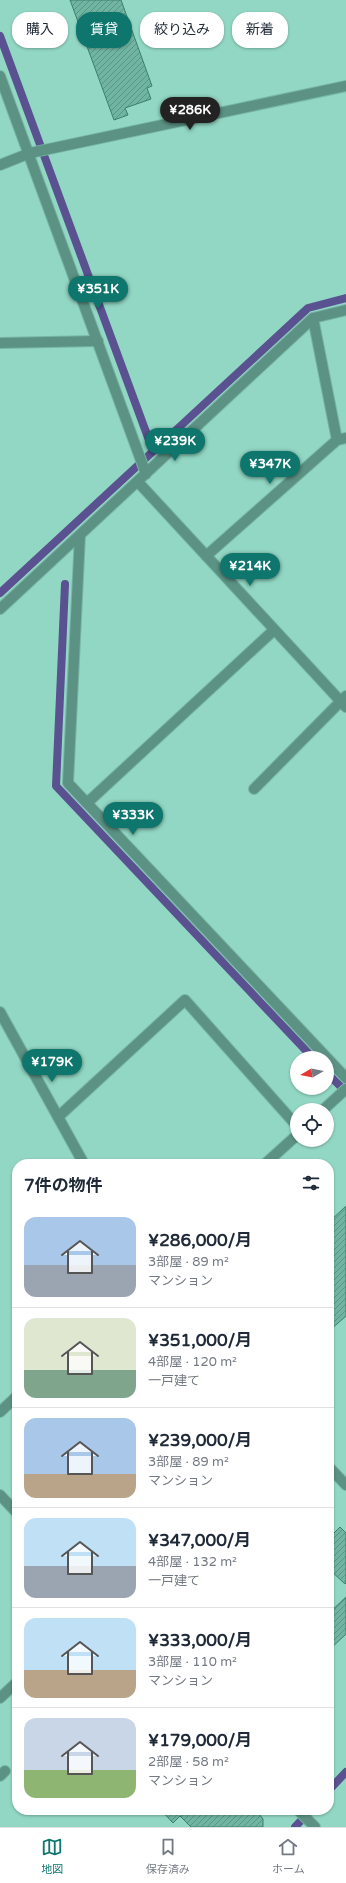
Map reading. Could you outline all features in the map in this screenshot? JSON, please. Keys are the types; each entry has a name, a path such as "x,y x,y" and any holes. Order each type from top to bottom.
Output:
{"street":[{"path":"0,76 30,153 146,474"},
{"path":"0,165 30,153 346,86"},
{"path":"0,609 313,318 346,310"},
{"path":"206,556 342,439 313,318"},
{"path":"0,343 98,341"},
{"path":"138,482 274,630 344,702 254,789"},
{"path":"80,535 68,783 346,1078"},
{"path":"87,803 274,630"},
{"path":"58,1117 184,1000 290,1118"},
{"path":"0,1012 81,1159"},
{"path":"331,1103 346,1089"},
{"path":"271,1159 290,1141"},
{"path":"0,1412 12,1401"},
{"path":"334,1472 346,1485"},
{"path":"0,1495 12,1508"},
{"path":"0,1698 12,1687"},
{"path":"303,1815 313,1826"}],"building":[{"path":"70,0 121,0 125,12 76,12 76,16"},
{"path":"132,31 152,86 147,88 151,99 125,108 128,115 114,120 88,48 132,48"},
{"path":"346,1206 346,1316 334,1327 334,1217"},
{"path":"340,1527 346,1533 345,1584 334,1574 334,1533"},
{"path":"346,1597 346,1634 334,1645 334,1608"},
{"path":"166,1815 260,1815 263,1819 263,1827 191,1827 180,1816 173,1823"}],"waterway":[{"path":"0,36 153,451"},
{"path":"0,593 308,308 346,298"},
{"path":"65,584 56,786 306,1051"},
{"path":"334,1080 346,1092"},
{"path":"334,1785 346,1772"},
{"path":"295,1827 306,1815"}]}
